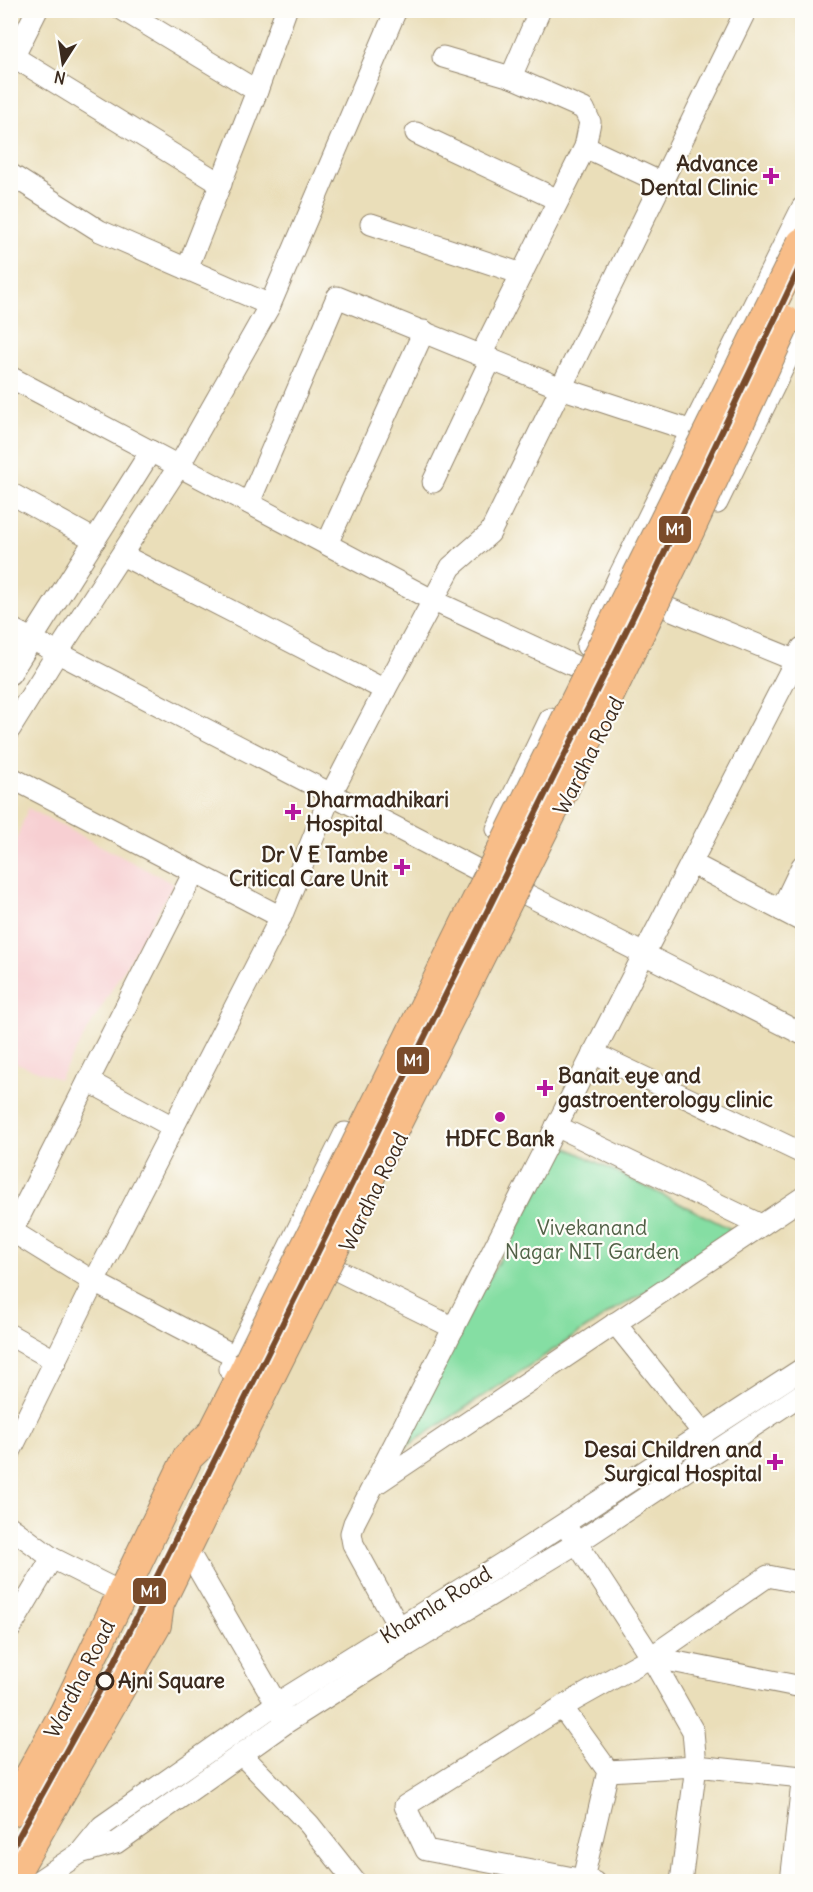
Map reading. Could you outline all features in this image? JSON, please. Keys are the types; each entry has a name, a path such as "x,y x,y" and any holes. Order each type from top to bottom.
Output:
{"highway":[{"path":"188,1457 213,1434 802,243"},
{"path":"156,1625 159,1604 166,1587 669,574 802,286"},
{"name":"Wardha Road","path":"10,1812 65,1712 188,1457"},
{"name":"Wardha Road","path":"10,1881 156,1625"}],"street":[{"path":"37,10 12,60 221,184"},
{"path":"123,10 257,91"},
{"path":"188,269 286,10"},
{"path":"10,729 45,646 95,540 165,459 270,305 396,10"},
{"path":"512,77 540,10"},
{"path":"10,1452 280,916 331,794 451,567 490,533 746,10"},
{"path":"433,482 522,274 585,147 590,122 584,108 512,77 443,57"},
{"path":"416,133 558,200"},
{"path":"585,147 662,183"},
{"path":"10,174 100,231 270,305"},
{"name":"Wardha Road","path":"188,1457 478,870 620,574 802,208"},
{"path":"371,224 522,274"},
{"path":"249,503 337,297 561,388 692,431"},
{"name":"Wardha Road","path":"156,1625 254,1439 522,892 722,494 802,329"},
{"path":"327,544 424,331"},
{"path":"10,377 434,601 577,667"},
{"path":"10,675 45,646 122,555 165,459"},
{"path":"10,493 95,540"},
{"path":"122,555 385,690"},
{"path":"399,1628 353,1544 351,1533 354,1523 644,954 800,658 665,607"},
{"path":"10,628 478,870 802,1034"},
{"path":"10,777 280,916"},
{"path":"691,863 802,921"},
{"path":"781,910 802,866"},
{"path":"194,872 11,1231 94,1282 236,1356"},
{"path":"593,1053 802,1153"},
{"path":"88,1081 173,1127"},
{"path":"556,1125 761,1226"},
{"path":"373,1486 802,1198"},
{"path":"337,1270 454,1328"},
{"path":"615,1323 704,1434"},
{"path":"10,1335 56,1361"},
{"name":"Khamla Road","path":"37,1881 80,1853 116,1843 241,1755 282,1713 399,1628 802,1369"},
{"name":"Khamla Road","path":"80,1853 102,1826 282,1713 408,1645 577,1543 802,1394"},
{"path":"564,1524 651,1657 693,1731 696,1766 681,1881"},
{"path":"10,1527 52,1558 122,1593"},
{"path":"10,1629 52,1558"},
{"path":"192,1558 282,1713"},
{"path":"562,1707 608,1771 589,1880 426,1850 405,1806 562,1707 651,1657 768,1576 802,1583"},
{"path":"651,1657 802,1687"},
{"path":"241,1755 309,1824 356,1881"},
{"path":"608,1771 696,1766 802,1777"},
{"path":"790,1881 802,1783"}],"shaded area":[{"path":"28,808 174,884 59,1079 11,1061 11,854"}],"green space":[{"name":"Vivekanand Nagar NIT Garden","path":"564,1146 745,1236 614,1310 386,1460"}],"transit line":[{"name":"M1","path":"10,1852 105,1681 649,585 802,262"}],"place":[{"name":"Advance Dental Clinic","path":"771,176"},
{"name":"Dharmadhikari Hospital","path":"293,812"},
{"name":"Dr V E Tambe Critical Care Unit","path":"402,867"},
{"name":"Banait eye and gastroenterology clinic","path":"545,1088"},
{"name":"HDFC Bank","path":"500,1117"},
{"name":"Desai Children and Surgical Hospital","path":"775,1462"},
{"name":"Ajni Square","path":"105,1681"}]}
